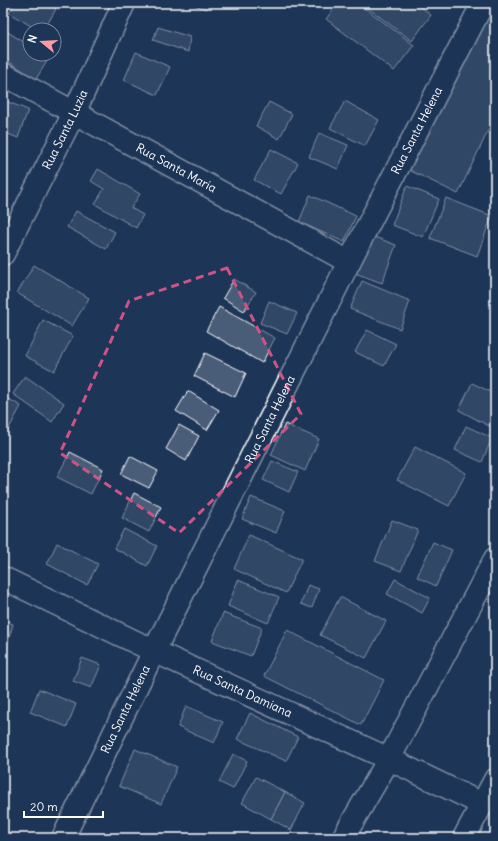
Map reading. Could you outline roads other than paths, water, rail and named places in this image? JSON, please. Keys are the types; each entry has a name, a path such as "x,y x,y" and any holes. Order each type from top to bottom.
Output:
{"street":[{"name":"Rua Santa Luzia","path":"3,254 74,113 124,3"},
{"name":"Rua Santa Helena","path":"63,838 154,651 349,262 483,3"},
{"name":"Rua Santa Maria","path":"3,74 349,262"},
{"path":"343,838 389,758 495,559"},
{"name":"Rua Santa Damiana","path":"3,578 154,651 389,758 482,804"},
{"path":"464,838 495,780"}]}
